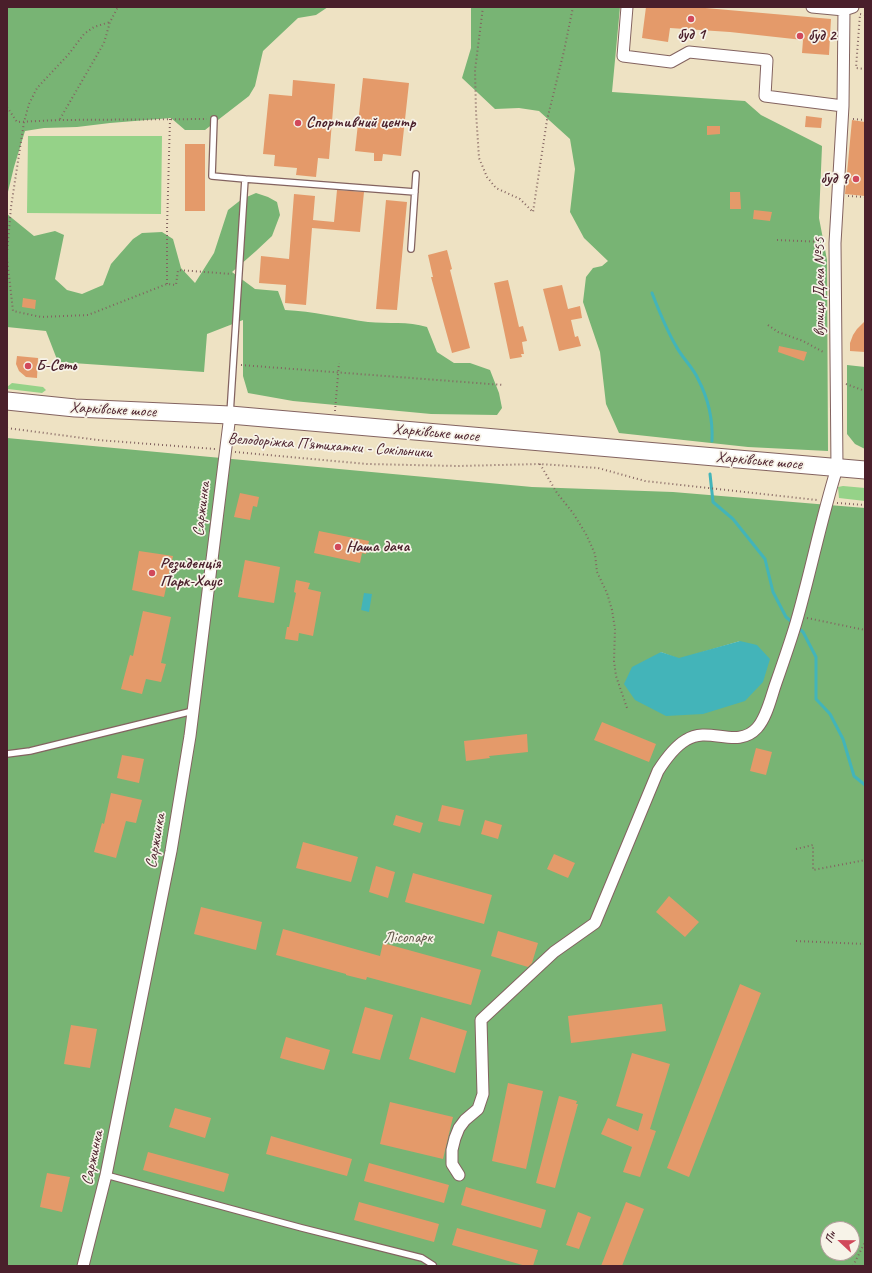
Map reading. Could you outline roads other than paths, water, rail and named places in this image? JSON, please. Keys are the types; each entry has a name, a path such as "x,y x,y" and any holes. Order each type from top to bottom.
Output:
{"main road":[{"name":"Харківське шосе","path":"7,401 75,408 230,415 865,470"}],"street":[{"path":"627,7 623,56 671,62 689,52 767,60 765,96 843,106"},
{"name":"вулиця Дача №55","path":"459,1175 452,1164 452,1150 455,1138 459,1128 465,1120 478,1109 483,1094 481,1020 554,952 595,923 658,771 675,748 686,739 696,736 711,734 740,738 752,732 758,726 765,714 797,620 826,502 837,468 835,243 849,9 812,7"},
{"name":"Саржинка","path":"83,1266 106,1175 171,851 193,711 230,415"}],"lane":[{"path":"214,119 212,176 415,192"},
{"path":"411,249 416,174"},
{"path":"230,415 245,179"},
{"path":"7,754 30,751 193,711"},
{"path":"106,1175 302,1228 422,1258 432,1265"}],"water":[{"path":"364,593 372,594 369,612 361,610"},
{"path":"740,641 757,645 770,659 763,682 745,701 703,714 666,716 635,700 624,684 632,667 661,652 679,658"}],"waterway":[{"path":"652,293 672,340 702,386 711,417 712,441"},
{"path":"710,474 713,502 733,519 765,559 773,592 786,617 793,623"},
{"path":"797,627 803,632 816,657 816,699 830,714 843,739 854,776 865,785"}],"place":[{"name":"буд 1","path":"691,19"},
{"name":"буд 2","path":"800,36"},
{"name":"Спортивний центр","path":"298,123"},
{"name":"буд 9","path":"856,179"},
{"name":"Б-Сеть","path":"28,366"},
{"name":"Наша дача","path":"338,547"},
{"name":"Резиденція Парк-Хаус","path":"152,573"}],"park label":[{"name":"Лісопарк","path":"408,938"}]}
